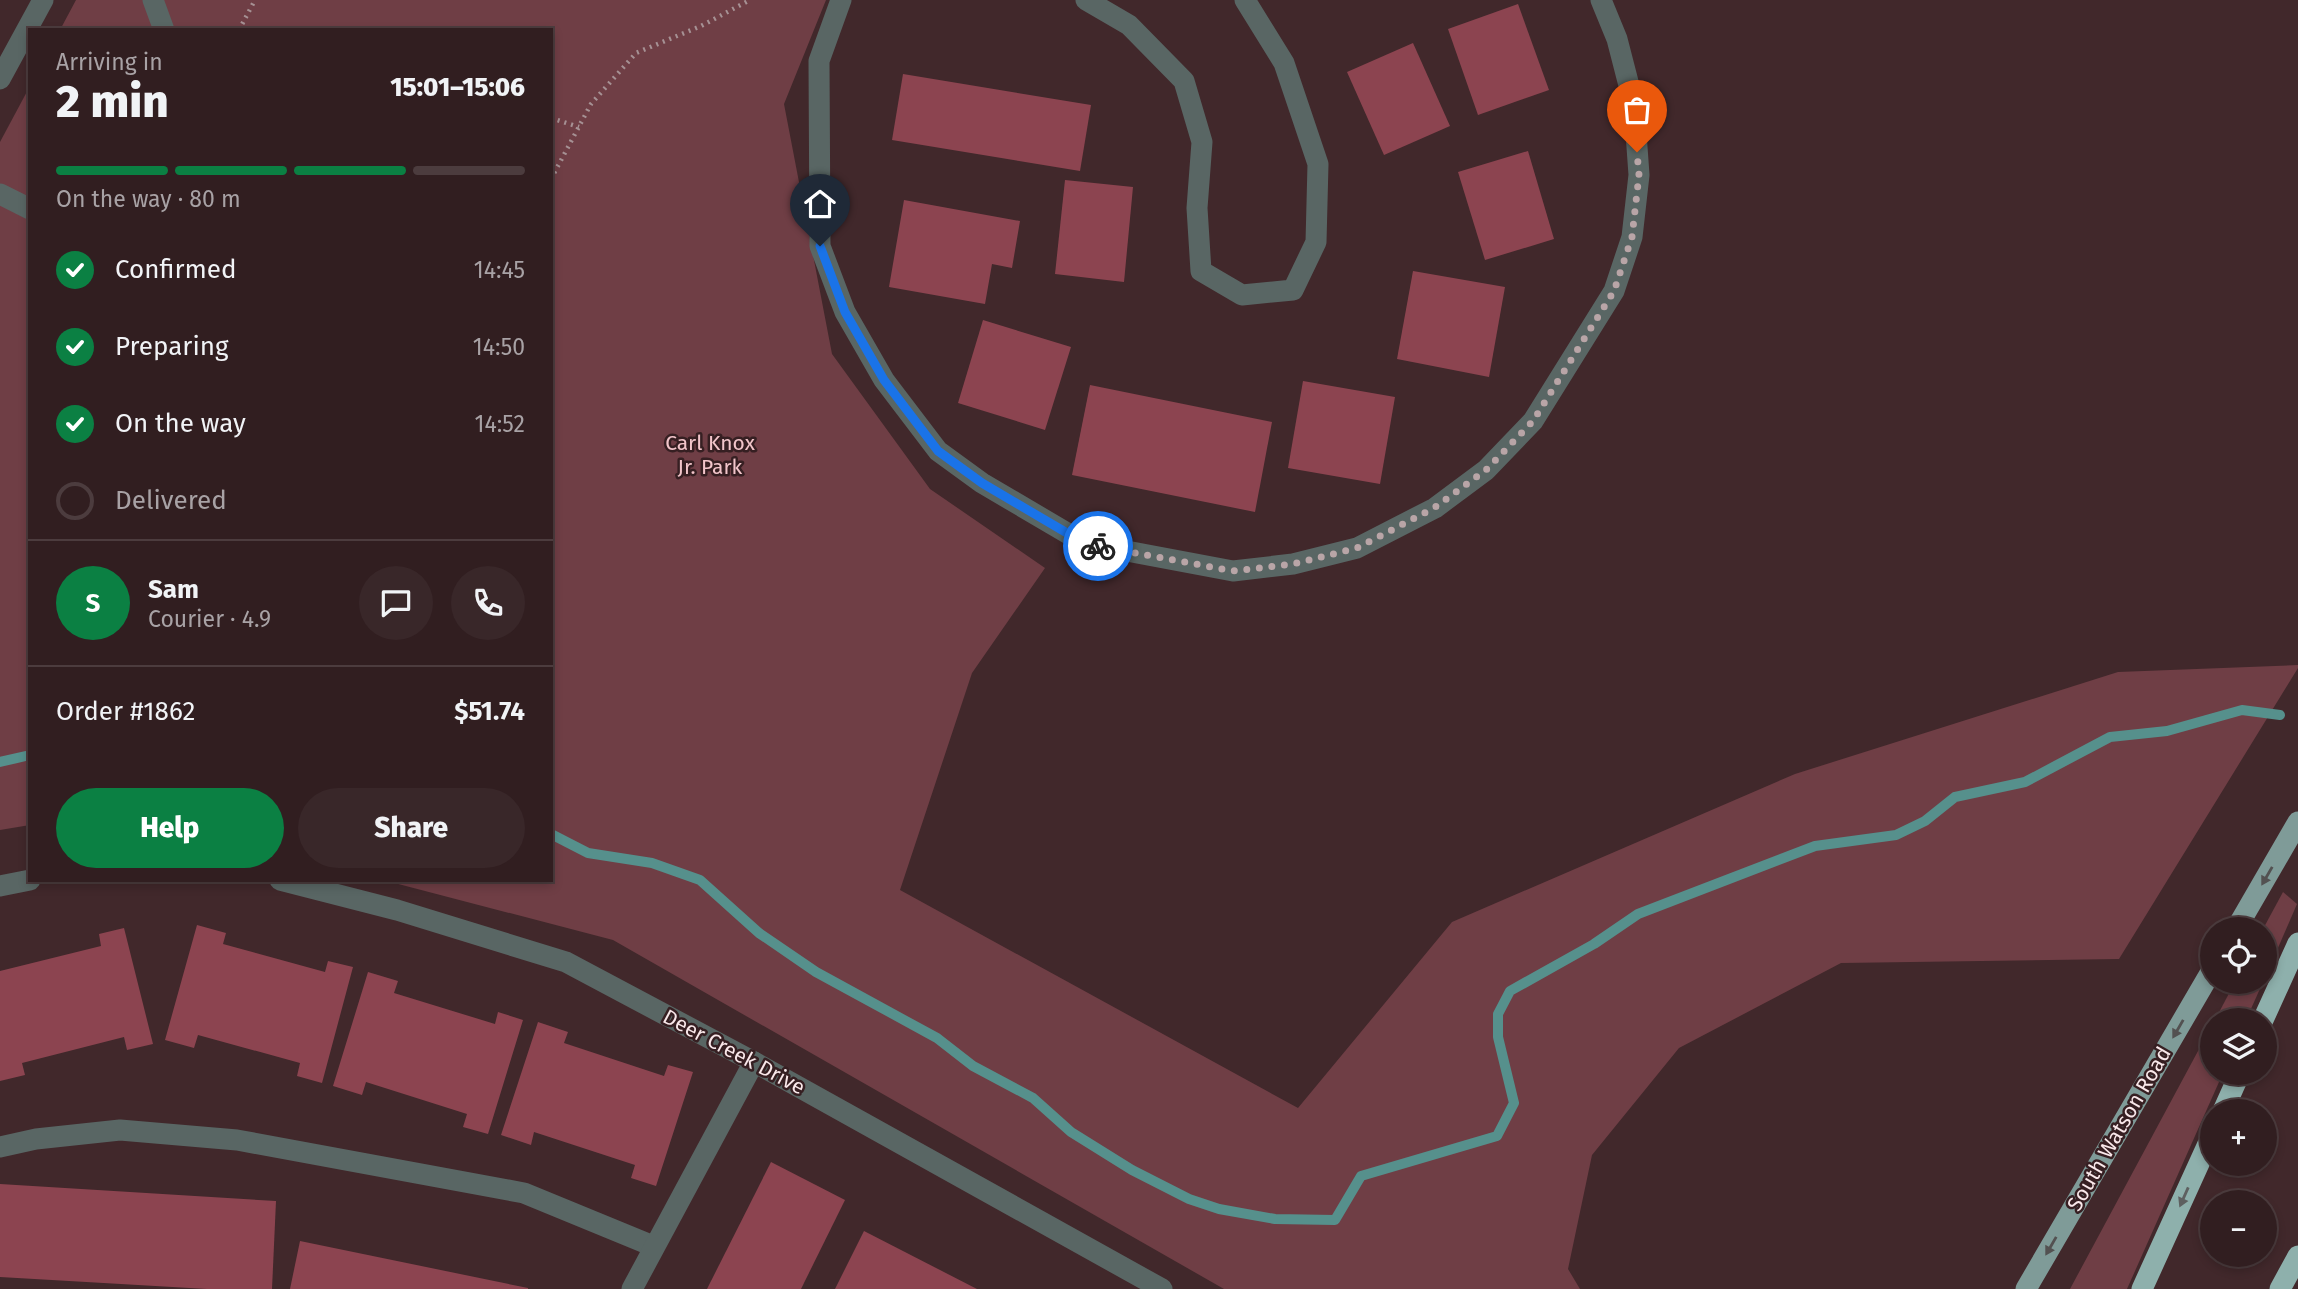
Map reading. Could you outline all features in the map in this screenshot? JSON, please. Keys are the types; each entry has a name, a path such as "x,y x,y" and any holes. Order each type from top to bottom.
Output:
{"highway":[{"path":"2268,1008 2298,943"},
{"path":"2142,1289 2200,1161"},
{"path":"2280,1289 2298,1256"}],"main road":[{"path":"2243,917 2298,822"},
{"name":"South Watson Road","path":"2026,1289 2200,991"}],"street":[{"path":"0,79 43,0"},
{"path":"153,0 163,28"},
{"path":"841,0 819,61 820,246 845,312 884,380 938,451 982,483 1084,543 1233,571 1293,564 1357,548 1434,508 1455,493 1486,470 1533,421 1614,291 1632,237 1639,175 1634,105 1617,39 1601,0"},
{"path":"1086,0 1129,25 1184,81 1202,142 1197,208 1201,271 1242,295 1293,290 1316,242 1318,164 1284,63 1245,0"},
{"path":"0,194 28,208"},
{"path":"0,886 28,880"},
{"name":"Deer Creek Drive","path":"288,882 397,910 566,962 754,1062 1162,1289"},
{"path":"632,1289 754,1062"},
{"path":"0,1147 36,1139 120,1130 237,1140 524,1193 653,1246"}],"path":[{"path":"240,28 255,0"},
{"path":"553,175 591,104 636,53 701,26 750,0"},
{"path":"553,119 579,127"}],"green space":[{"name":"Carl Knox Jr. Park","path":"76,0 826,0 784,104 832,354 930,489 1045,568 972,673 900,890 1298,1108 1452,922 1795,774 2118,672 2298,665 2298,668 2119,959 1841,963 1679,1048 1592,1155 1568,1269 1580,1289 1224,1289 613,940 391,882 553,882 553,28 61,28"},
{"path":"28,90 28,825 0,830 0,142"},
{"path":"2283,892 2297,904 2277,950 2277,917 2269,917"},
{"path":"2229,994 2258,994 2251,1008 2221,1008"},
{"path":"2200,1047 2200,1085 2218,1085 2211,1099 2200,1099 2200,1125 2127,1289 2070,1289"}],"building":[{"path":"1518,4 1549,90 1478,115 1448,29"},
{"path":"1413,43 1450,126 1384,155 1347,72"},
{"path":"903,74 1091,105 1080,171 892,140"},
{"path":"1528,151 1554,239 1485,260 1458,172"},
{"path":"1065,180 1133,187 1124,282 1055,274"},
{"path":"904,200 1020,221 1012,268 992,264 985,304 889,287"},
{"path":"1413,271 1505,287 1489,377 1397,359"},
{"path":"983,320 1071,347 1045,430 958,403"},
{"path":"1303,381 1395,397 1380,484 1288,468"},
{"path":"1090,385 1272,422 1255,512 1072,475"},
{"path":"197,925 226,933 223,944 325,972 328,961 353,967 322,1083 297,1076 300,1063 198,1035 194,1048 165,1040"},
{"path":"124,928 153,1044 127,1050 124,1037 22,1063 25,1075 0,1081 0,971 101,946 99,934"},
{"path":"368,972 398,981 394,993 495,1024 498,1012 523,1020 488,1134 463,1127 467,1114 366,1082 362,1095 333,1086"},
{"path":"538,1022 568,1032 564,1043 664,1076 668,1065 693,1072 656,1186 631,1178 635,1165 534,1132 531,1145 501,1135"},
{"path":"771,1162 845,1200 801,1289 707,1289"},
{"path":"0,1184 276,1201 272,1289 207,1289 0,1277"},
{"path":"864,1231 977,1289 835,1289"},
{"path":"300,1241 528,1288 528,1289 290,1289"}],"waterway":[{"path":"553,835 588,853 652,863 700,880 759,933 816,972 937,1038 973,1066 1033,1098 1071,1132 1132,1170 1189,1199 1219,1209 1275,1219 1335,1220 1361,1176 1497,1136 1514,1103 1498,1037 1498,1014 1510,991 1594,944 1638,914 1815,846 1896,835 1925,821 1955,797 2025,782 2110,737 2167,731 2242,710 2280,715"},
{"path":"0,762 28,755"}],"way so far":[{"path":"1098,546 1233,571 1293,564 1357,548 1434,508 1486,470 1533,421 1614,291 1632,237 1639,175 1637,152"}],"route":[{"path":"820,246 845,312 884,380 938,451 982,483 1084,543 1098,546"}]}
